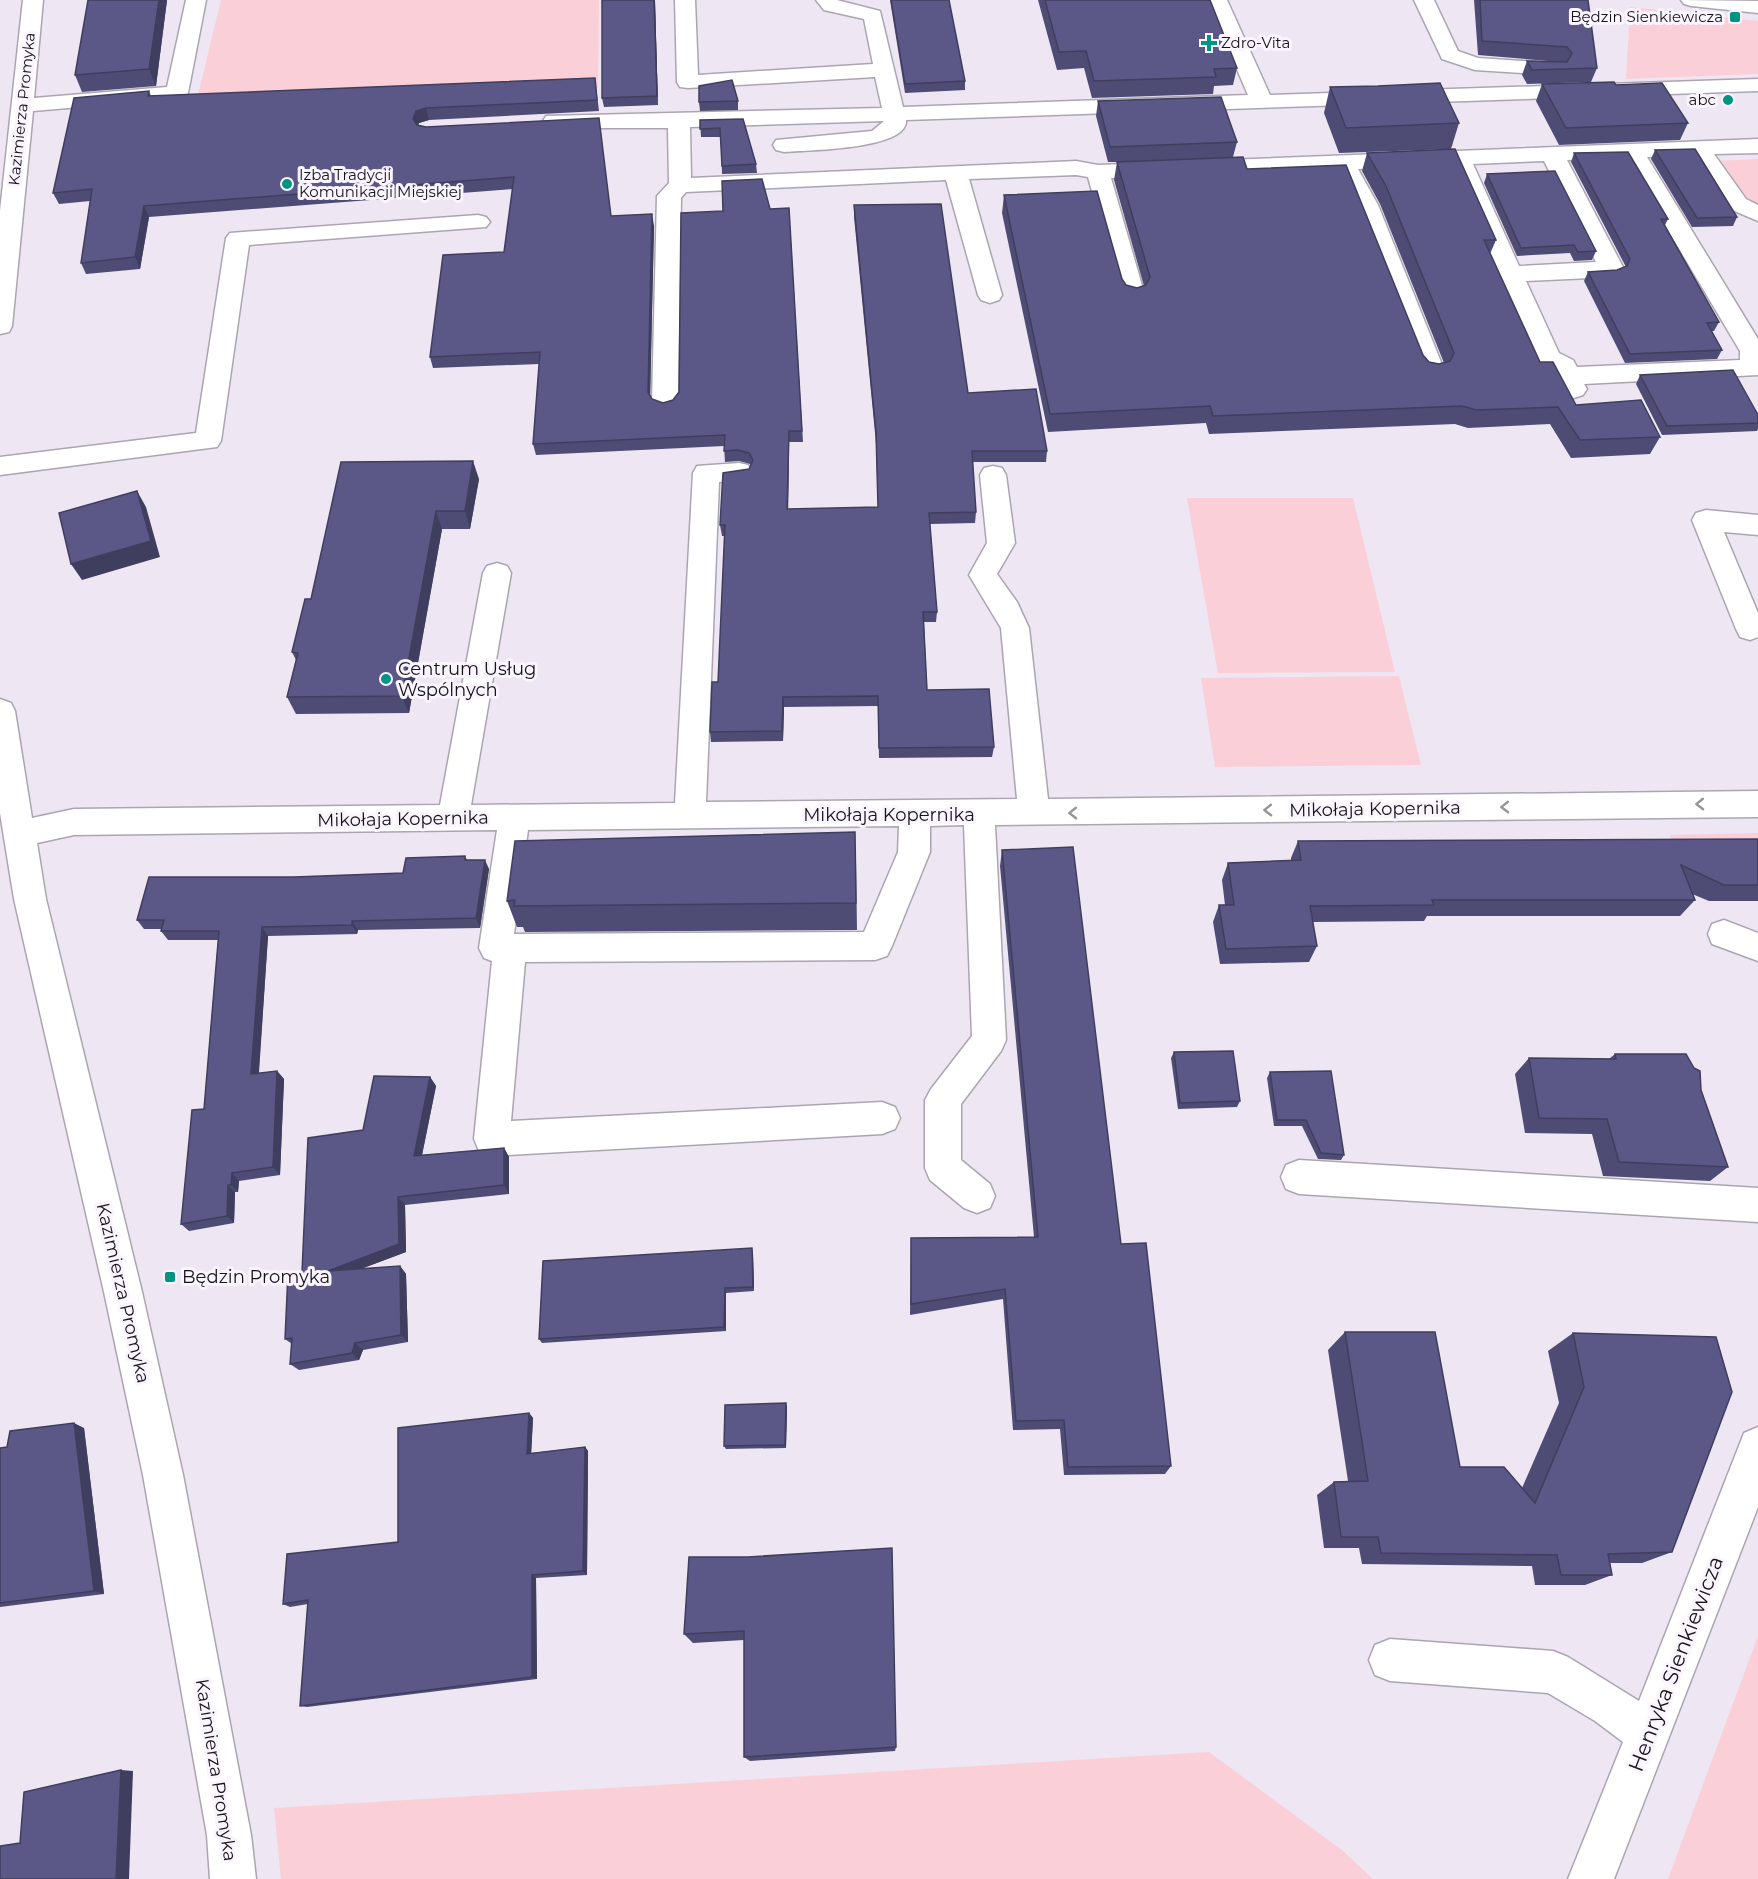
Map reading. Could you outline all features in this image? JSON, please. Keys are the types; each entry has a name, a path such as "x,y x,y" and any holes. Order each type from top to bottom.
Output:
{"street":[{"name":"Kazimierza Promyka","path":"0,326 14,120 33,0"},
{"path":"14,120 177,93 196,0"},
{"path":"685,0 688,82 884,70"},
{"path":"784,145 878,137 896,124 873,15 831,6 826,0"},
{"path":"1217,0 1262,102"},
{"path":"1424,0 1449,54 1475,63 1554,69"},
{"path":"1691,0 1758,7"},
{"path":"535,123 679,121 1758,85"},
{"path":"679,121 680,185"},
{"path":"665,403 669,196 680,185 957,172 1076,168 1098,172 1758,146"},
{"path":"1698,148 1738,204 1758,214"},
{"path":"1459,159 1549,358 1564,366 1571,382 1753,368 1753,351 1632,151"},
{"path":"1511,274 1612,269 1552,154"},
{"path":"1344,163 1366,205 1432,372"},
{"path":"957,172 959,191 990,295"},
{"path":"1098,172 1133,296"},
{"path":"0,466 208,441 238,238 478,222"},
{"path":"690,816 706,472 739,472"},
{"path":"993,475 1001,543 983,575 1007,610 1015,628 1034,813"},
{"path":"1750,629 1706,520 1758,525"},
{"path":"453,818 497,573"},
{"name":"Kazimierza Promyka","path":"0,711 3,769 21,833 30,899 123,1292 163,1475 229,1835 233,1879"},
{"name":"Mikołaja Kopernika","path":"21,833 74,822 1758,804"},
{"path":"514,818 496,948 875,946 914,852 915,814"},
{"path":"977,1196 943,1168 943,1100 990,1040 979,814"},
{"path":"1724,934 1758,948"},
{"path":"510,948 492,1139 882,1118"},
{"path":"1299,1177 1758,1205"},
{"name":"Henryka Sienkiewicza","path":"1591,1879 1738,1506 1758,1447"},
{"path":"1390,1660 1553,1671 1610,1706 1649,1735"}],"shaded area":[{"path":"221,0 599,0 598,88 201,105 197,99"},
{"path":"1630,7 1758,21 1758,74 1626,79"},
{"path":"1758,159 1758,210 1747,204 1713,161"},
{"path":"1187,498 1353,498 1395,672 1218,673"},
{"path":"1399,676 1421,765 1215,767 1201,678"},
{"path":"1758,833 1758,850 1674,851 1670,835"},
{"path":"1758,1636 1758,1879 1668,1879"},
{"path":"1209,1752 1342,1850 1373,1879 281,1879 274,1808"}],"building":[{"path":"88,0 159,0 149,69 75,75"},
{"path":"602,0 654,0 657,96 602,98"},
{"path":"891,0 949,0 965,81 905,84"},
{"path":"1045,0 1210,0 1237,68 1214,69 1216,77 1094,81 1086,51 1059,52"},
{"path":"1480,0 1588,0 1597,68 1532,70 1527,61 1567,62 1572,53 1567,47 1482,41"},
{"path":"595,78 597,100 426,108 416,111 413,119 417,125 426,127 599,118 611,216 652,214 648,392 652,399 663,403 673,400 679,392 681,213 723,211 722,181 762,179 770,209 789,208 802,431 789,431 787,509 878,507 876,432 854,205 941,204 968,393 1036,389 1047,451 972,451 976,512 929,513 937,612 923,612 927,690 989,689 994,747 879,748 878,696 783,697 782,731 710,732 712,682 718,682 725,525 720,525 723,473 749,469 753,460 749,453 738,450 724,451 725,435 533,444 540,352 430,357 443,255 504,252 514,177 144,206 135,257 81,263 92,189 53,193 74,98 149,91 148,96"},
{"path":"732,80 738,101 699,102 699,86"},
{"path":"1614,82 1616,85 1662,83 1688,123 1566,128 1542,84"},
{"path":"1440,83 1459,123 1346,128 1330,87 1378,86"},
{"path":"1221,97 1237,142 1110,147 1098,101"},
{"path":"743,119 756,164 722,166 720,128 700,129 700,120"},
{"path":"1455,149 1496,240 1484,240 1540,362 1553,362 1576,405 1641,400 1660,437 1580,440 1558,407 1476,410 1462,406 1213,416 1210,406 1050,414 1004,195 1097,191 1122,279 1126,285 1137,288 1146,285 1150,277 1117,162 1243,157 1247,169 1346,165 1423,355 1429,362 1439,364 1450,361 1454,353 1386,186 1367,153"},
{"path":"1695,149 1737,217 1697,218 1655,150"},
{"path":"1628,152 1668,219 1661,219 1719,322 1707,323 1722,350 1630,354 1588,272 1617,270 1627,266 1630,259 1574,153"},
{"path":"1555,171 1596,251 1578,252 1574,245 1521,248 1487,174"},
{"path":"1733,370 1758,415 1758,423 1667,426 1640,375"},
{"path":"473,461 465,511 436,511 402,696 287,697 298,653 292,652 305,599 311,599 341,462"},
{"path":"137,491 151,541 71,564 59,513"},
{"path":"855,832 856,903 514,906 515,900 507,901 515,841"},
{"path":"1758,839 1758,885 1724,885 1681,865 1695,900 1432,900 1434,905 1310,906 1317,946 1226,949 1219,905 1234,905 1228,863 1301,860 1298,841"},
{"path":"1073,847 1121,1244 1146,1243 1171,1466 1068,1467 1064,1420 1016,1421 1005,1289 911,1304 911,1238 1038,1237 1002,850"},
{"path":"465,856 465,860 485,860 476,918 352,921 352,925 262,927 251,1074 277,1071 273,1167 232,1173 231,1185 228,1185 227,1216 181,1224 192,1110 204,1109 219,931 161,931 164,920 137,920 149,877 294,877 403,873 406,858"},
{"path":"1233,1051 1240,1101 1180,1103 1174,1052"},
{"path":"1615,1054 1686,1054 1694,1068 1700,1071 1701,1090 1728,1167 1619,1162 1607,1119 1539,1118 1529,1058 1616,1059"},
{"path":"1331,1071 1344,1155 1321,1153 1306,1120 1277,1120 1270,1072"},
{"path":"374,1076 430,1077 414,1156 504,1148 504,1185 398,1197 399,1244 328,1271 400,1266 401,1335 355,1343 352,1353 290,1364 292,1338 285,1339 288,1273 302,1272 308,1138 363,1130"},
{"path":"752,1248 753,1287 725,1288 724,1327 539,1339 543,1261"},
{"path":"1345,1332 1435,1332 1460,1467 1504,1467 1535,1503 1584,1387 1573,1333 1716,1337 1732,1392 1672,1552 1608,1554 1612,1575 1561,1575 1557,1555 1381,1553 1378,1537 1341,1537 1334,1482 1368,1481"},
{"path":"786,1403 785,1445 724,1446 725,1405"},
{"path":"529,1413 527,1454 585,1447 583,1571 532,1575 532,1677 300,1706 308,1600 283,1604 287,1554 398,1542 398,1428"},
{"path":"74,1423 94,1591 0,1603 0,1448 7,1447 10,1431"},
{"path":"892,1548 896,1747 744,1757 744,1631 684,1634 689,1557 748,1557"},
{"path":"121,1770 116,1879 0,1879 0,1846 20,1843 24,1792"}],"place":[{"name":"Będzin Sienkiewicza","path":"1735,17"},
{"name":"Zdro-Vita","path":"1209,43"},
{"name":"abc","path":"1728,100"},
{"name":"Izba Tradycji Komunikacji Miejskiej","path":"287,184"},
{"name":"Centrum Usług Wspólnych","path":"386,679"},
{"name":"Będzin Promyka","path":"170,1277"}]}
